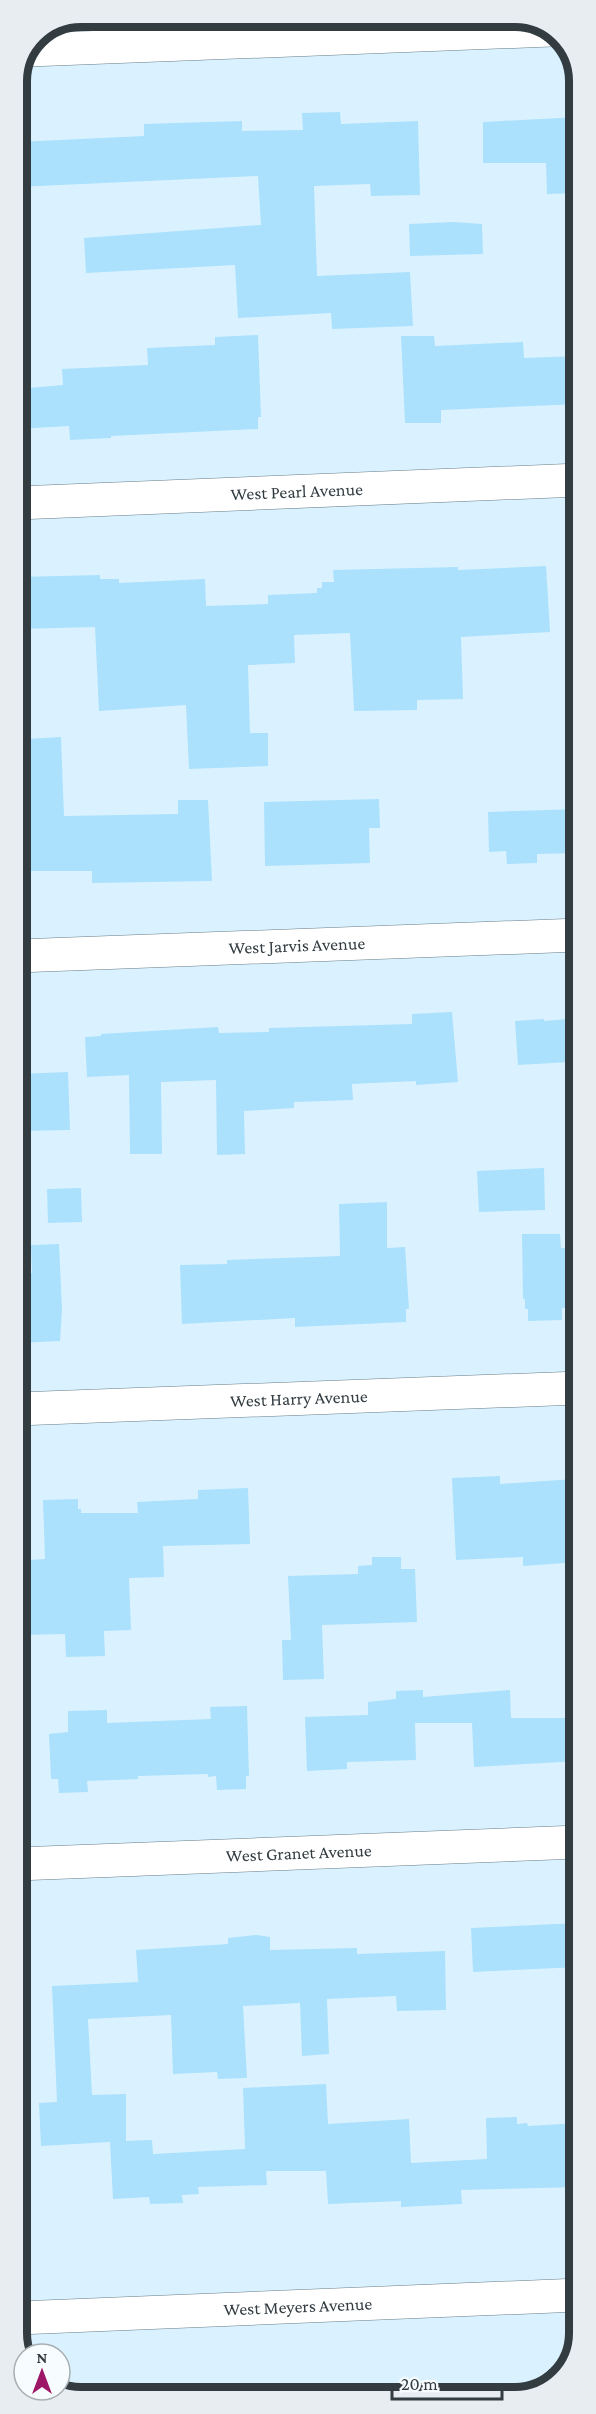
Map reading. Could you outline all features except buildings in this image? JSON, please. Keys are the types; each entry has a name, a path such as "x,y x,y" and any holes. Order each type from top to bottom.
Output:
{"street":[{"path":"37,50 535,31"},
{"name":"West Pearl Avenue","path":"27,503 569,480"},
{"name":"West Jarvis Avenue","path":"27,956 569,935"},
{"name":"West Harry Avenue","path":"27,1409 569,1388"},
{"name":"West Granet Avenue","path":"27,1864 569,1842"},
{"name":"West Meyers Avenue","path":"27,2318 569,2295"}]}
